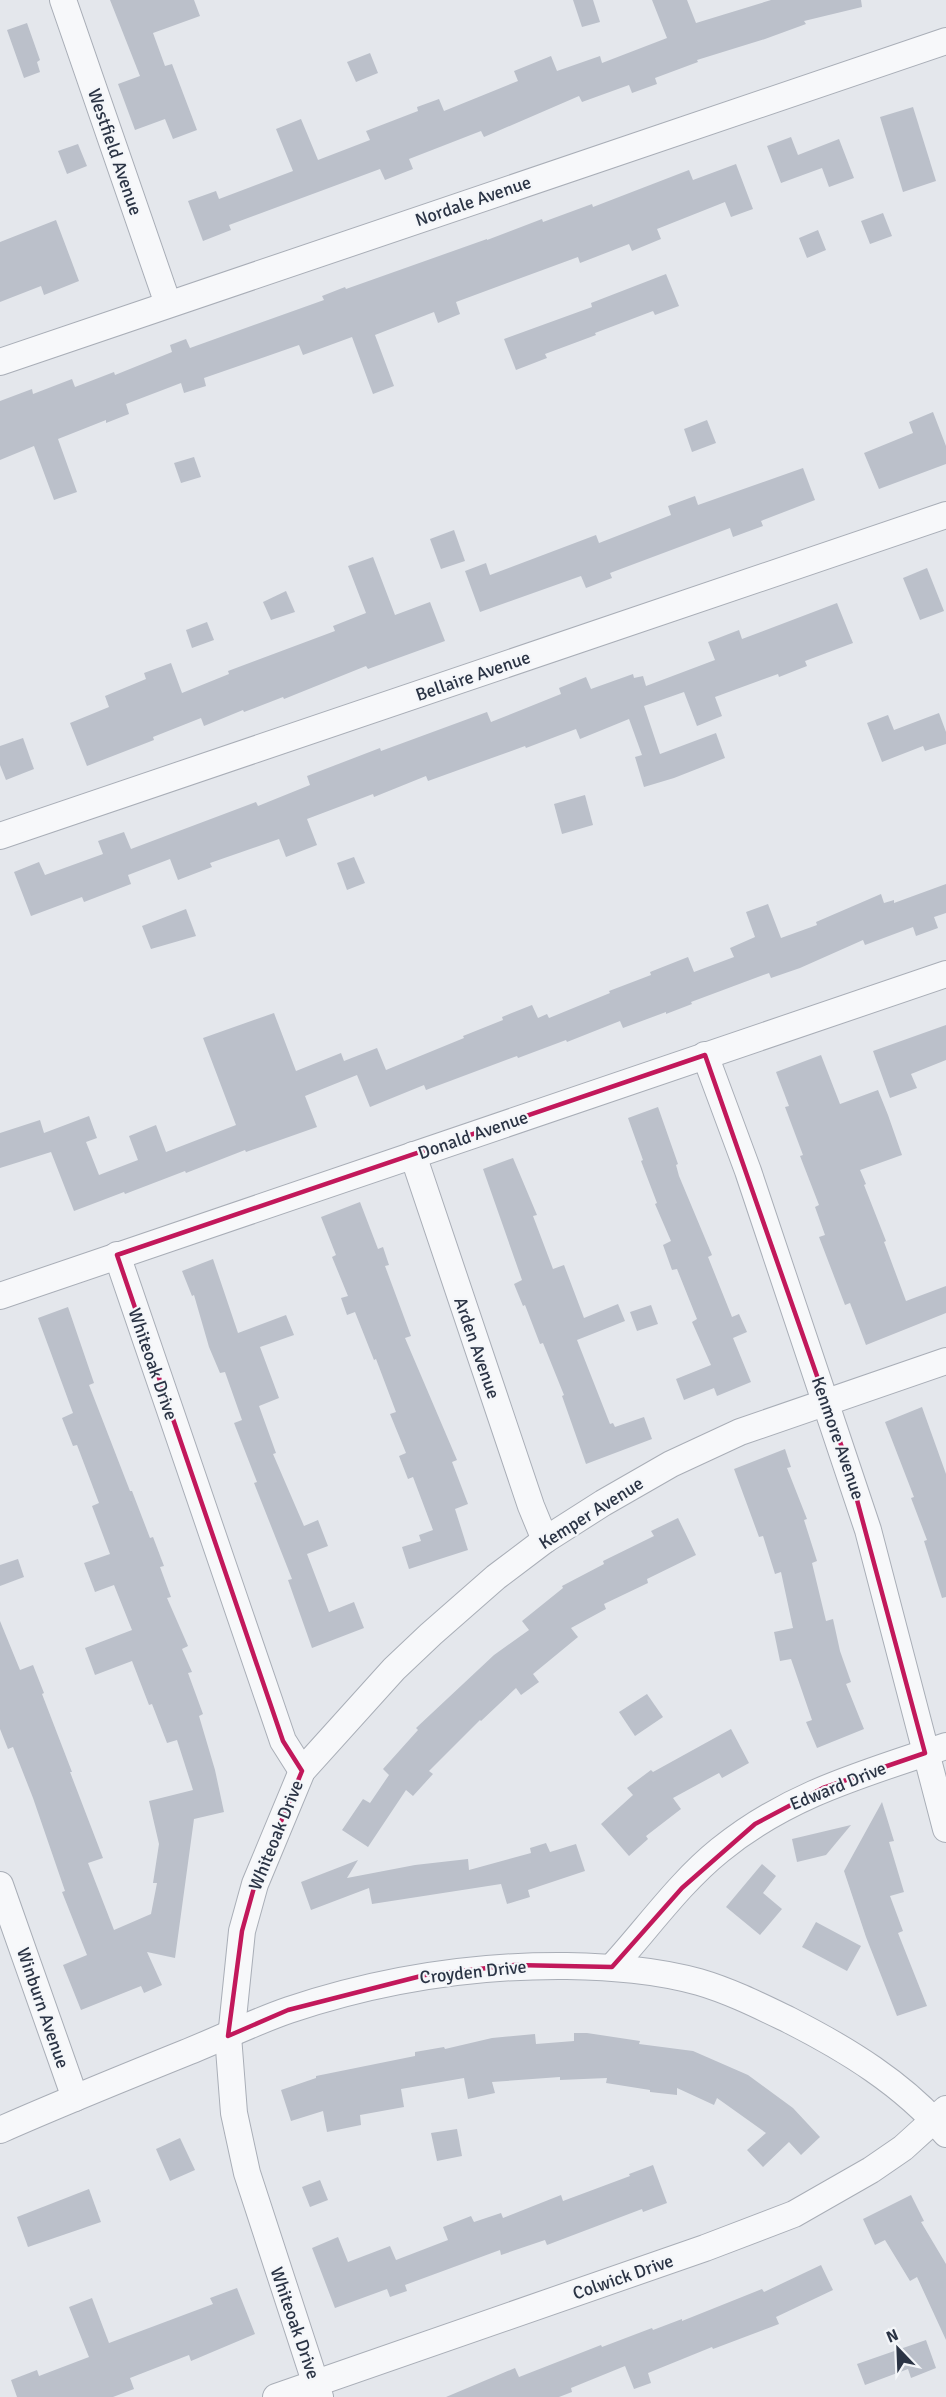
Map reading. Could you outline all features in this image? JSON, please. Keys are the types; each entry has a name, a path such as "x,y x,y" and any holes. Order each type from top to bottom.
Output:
{"street":[{"name":"Westfield Avenue","path":"63,0 168,304"},
{"name":"Nordale Avenue","path":"0,362 946,41"},
{"name":"Bellaire Avenue","path":"0,836 946,515"},
{"name":"Donald Avenue","path":"0,1296 946,974"},
{"name":"Kenmore Avenue","path":"705,1055 748,1171 868,1530 935,1750 946,1829"},
{"name":"Arden Avenue","path":"413,1155 527,1495 546,1540"},
{"name":"Whiteoak Drive","path":"117,1255 283,1741 302,1771 255,1884 247,1912 235,1982 232,2028 228,2036 233,2102 247,2173 318,2390"},
{"name":"Kemper Avenue","path":"302,1771 394,1669 423,1641 496,1577 546,1540 603,1503 671,1464 740,1432 946,1361"},
{"name":"Edward Drive","path":"612,1967 718,1851 755,1824 800,1798 823,1788 935,1750"},
{"name":"Winburn Avenue","path":"0,1885 75,2098"},
{"name":"Croyden Drive","path":"0,2130 288,2010 363,1988 425,1976 514,1965 612,1967 653,1972 701,1983 761,2007 830,2041 942,2121"},
{"name":"Colwick Drive","path":"276,2397 318,2390 794,2214 879,2165 942,2121"}],"highlighted area":[{"path":"705,1055 846,1459 925,1753 823,1788 755,1824 682,1888 612,1967 514,1965 425,1975 288,2010 228,2036 242,1931 255,1884 302,1771 283,1741 117,1255"}],"building":[{"path":"110,0 194,0 200,16 153,33 165,66 172,64 197,130 173,139 165,119 135,130 118,84 140,76"},
{"path":"573,0 593,0 600,22 582,27"},
{"path":"652,0 687,0 696,23 771,0 861,0 862,7 804,21 806,24 697,60 698,62 655,78 657,84 632,93 629,85 582,102 579,96 484,137 481,131 409,159 413,169 385,180 380,169 229,225 231,230 203,241 188,201 216,191 219,199 293,171 276,129 301,119 318,160 370,140 366,131 418,111 417,107 439,99 444,111 518,81 514,71 551,56 557,71 600,56 602,63 667,38"},
{"path":"27,23 40,60 37,62 40,72 24,78 7,30"},
{"path":"370,53 378,73 356,82 347,62"},
{"path":"913,107 936,181 903,192 880,117"},
{"path":"791,137 798,155 839,139 854,178 829,187 822,168 781,183 767,146"},
{"path":"78,144 87,166 67,174 58,151"},
{"path":"736,164 753,209 731,217 725,202 657,229 661,239 632,251 629,244 580,263 578,257 456,302 460,314 438,323 434,312 375,335 394,386 373,394 352,337 303,355 299,345 204,378 206,386 184,393 181,383 126,404 129,414 106,423 106,420 58,439 77,492 54,500 34,446 0,460 0,401 32,389 33,394 72,379 75,387 114,372 115,375 172,352 170,345 186,339 190,348 324,300 322,296 345,287 346,289 542,219 543,222 592,204 593,207 689,170 693,180"},
{"path":"883,213 892,236 870,244 861,221"},
{"path":"56,220 79,281 44,295 41,286 0,302 0,242"},
{"path":"818,230 826,250 807,258 799,238"},
{"path":"666,274 679,306 655,315 653,311 595,333 596,335 545,354 547,358 516,370 504,339 592,307 591,303"},
{"path":"933,412 946,446 946,464 879,489 864,453 913,433 909,422"},
{"path":"707,420 716,443 692,452 684,429"},
{"path":"194,457 201,477 181,483 174,463"},
{"path":"803,468 815,500 761,521 763,526 733,537 730,528 610,573 612,578 586,588 581,576 480,612 465,571 486,563 490,575 596,535 599,543 671,515 668,506 695,496 698,505"},
{"path":"454,530 465,561 441,569 430,539"},
{"path":"373,557 395,615 430,602 445,641 368,669 366,666 284,699 283,697 244,712 243,710 204,726 201,718 153,737 154,740 87,766 70,723 109,707 105,696 146,679 144,673 171,663 182,693 229,674 228,671 335,631 333,626 366,613 348,566"},
{"path":"927,568 944,611 920,620 903,578"},
{"path":"286,591 295,612 271,620 263,602"},
{"path":"837,603 853,643 805,661 807,666 779,677 778,674 715,697 722,716 697,726 684,692 644,706 660,754 716,733 725,758 674,778 644,787 635,757 642,755 629,719 580,739 576,729 428,781 426,776 374,797 373,794 307,819 317,845 286,857 279,839 210,863 212,867 178,880 170,859 128,875 131,884 84,902 82,897 31,916 14,872 39,862 45,875 103,854 98,841 124,832 131,849 256,802 258,806 310,785 307,776 380,748 381,751 487,712 491,722 561,694 559,688 586,677 591,689 633,674 634,678 643,676 646,686 715,660 708,642 739,630 742,639"},
{"path":"207,622 214,640 192,648 186,630"},
{"path":"939,713 946,732 946,744 925,751 923,746 882,762 867,723 888,715 894,730"},
{"path":"23,738 34,769 6,780 0,765 0,746"},
{"path":"585,795 593,825 562,834 554,804"},
{"path":"354,857 365,883 347,890 337,863"},
{"path":"946,884 946,913 934,917 938,928 916,936 913,927 865,945 863,940 800,968 771,978 769,973 691,1002 692,1004 666,1014 666,1012 623,1028 620,1021 567,1042 566,1040 518,1058 517,1056 426,1090 424,1085 370,1107 357,1075 305,1096 317,1127 74,1211 51,1152 0,1168 0,1133 40,1120 44,1133 89,1116 97,1138 86,1142 99,1175 138,1160 129,1136 156,1125 166,1152 236,1125 203,1038 274,1013 296,1071 341,1053 344,1061 377,1048 386,1070 464,1038 463,1036 503,1020 502,1017 532,1005 538,1018 547,1014 549,1018 688,957 694,972 734,957 730,948 755,937 746,912 768,904 781,938 817,925 816,922 881,894 884,903 894,900 894,903"},
{"path":"186,909 196,936 151,949 142,926"},
{"path":"946,1025 946,1060 911,1074 917,1088 890,1098 873,1051"},
{"path":"821,1055 840,1104 878,1090 902,1155 860,1170 906,1301 946,1286 946,1313 866,1345 850,1303 845,1305 819,1237 825,1235 815,1207 819,1205 800,1156 803,1155 785,1107 789,1106 776,1072"},
{"path":"658,1107 678,1164 676,1165 679,1176 712,1255 708,1257 732,1317 739,1314 747,1332 733,1338 751,1382 717,1396 714,1388 684,1400 676,1379 711,1365 692,1322 697,1319 677,1269 672,1270 663,1245 671,1241 655,1204 657,1203 628,1118"},
{"path":"513,1158 537,1215 533,1216 553,1269 564,1265 584,1318 618,1304 625,1321 577,1340 610,1424 613,1423 615,1427 644,1417 652,1439 586,1464 562,1396 564,1395 543,1343 540,1344 514,1284 522,1280 483,1169"},
{"path":"360,1202 378,1249 383,1247 389,1265 385,1266 411,1336 405,1338 457,1460 452,1462 468,1504 455,1509 468,1550 409,1569 402,1547 421,1541 419,1535 433,1530 413,1477 408,1479 399,1456 406,1453 390,1414 396,1412 376,1359 374,1360 355,1312 347,1315 341,1298 348,1296 332,1257 336,1255 321,1217"},
{"path":"213,1259 238,1333 286,1315 294,1335 260,1347 279,1398 259,1406 276,1453 273,1454 304,1526 318,1520 328,1546 307,1554 329,1612 354,1602 364,1628 312,1648 288,1580 292,1579 254,1483 257,1482 234,1423 242,1420 225,1372 220,1373 209,1347 194,1295 192,1296 182,1271"},
{"path":"651,1305 658,1324 637,1331 630,1312"},
{"path":"68,1307 94,1383 89,1385 130,1491 132,1491 150,1538 153,1537 164,1566 160,1567 171,1597 167,1598 188,1646 182,1649 192,1672 188,1673 203,1714 199,1716 215,1770 224,1812 194,1819 175,1958 147,1952 162,1985 144,1993 141,1986 81,2010 63,1965 87,1955 62,1892 65,1891 33,1798 13,1747 8,1749 0,1729 0,1621 20,1670 33,1665 44,1693 42,1694 103,1858 88,1863 114,1930 151,1914 157,1883 153,1883 159,1844 149,1801 193,1790 177,1740 167,1743 132,1661 95,1675 85,1648 132,1630 114,1585 95,1592 84,1563 110,1554 92,1506 99,1503 77,1445 73,1446 62,1418 73,1413 38,1318"},
{"path":"922,1407 946,1474 946,1597 942,1598 924,1541 927,1540 911,1498 914,1497 885,1422"},
{"path":"785,1449 791,1467 787,1468 807,1519 804,1520 817,1561 812,1563 826,1621 833,1619 840,1651 851,1682 846,1684 864,1729 817,1748 806,1722 812,1720 791,1659 780,1661 774,1632 793,1628 781,1572 775,1574 763,1536 759,1537 734,1469"},
{"path":"678,1518 696,1555 647,1579 648,1583 604,1604 606,1609 571,1628 578,1637 533,1674 539,1682 521,1695 516,1688 429,1771 433,1774 413,1796 406,1790 368,1847 342,1830 363,1799 370,1803 389,1775 383,1769 418,1730 416,1728 494,1655 529,1630 522,1621 563,1588 562,1586 604,1564 603,1561 654,1536 651,1531"},
{"path":"18,1559 24,1577 0,1586 0,1565"},
{"path":"647,1694 663,1717 635,1736 619,1712"},
{"path":"731,1729 749,1763 722,1778 719,1773 673,1798 681,1809 646,1836 648,1839 629,1856 601,1824 633,1795 627,1788 651,1770 653,1772"},
{"path":"882,1802 894,1841 889,1842 904,1892 890,1896 903,1931 898,1933 927,2006 897,2016 866,1937 844,1871"},
{"path":"851,1825 826,1855 797,1862 792,1839"},
{"path":"546,1843 550,1852 576,1844 585,1871 528,1890 530,1897 507,1904 501,1884 372,1904 369,1888 311,1910 301,1882 358,1860 347,1878 415,1865 468,1859 469,1870 531,1853 530,1848"},
{"path":"762,1864 776,1876 763,1893 782,1909 760,1935 726,1907"},
{"path":"816,1922 861,1946 847,1971 802,1947"},
{"path":"574,2033 640,2041 639,2044 693,2051 748,2075 793,2108 820,2137 801,2155 789,2142 763,2167 747,2150 766,2133 717,2098 714,2105 677,2088 677,2095 650,2092 650,2090 606,2083 607,2078 560,2080 560,2077 492,2082 495,2093 468,2099 464,2078 401,2089 404,2107 360,2115 361,2125 327,2132 323,2111 291,2121 281,2090 316,2078 316,2076 415,2056 415,2052 444,2047 445,2049 492,2038 535,2034 536,2044 574,2041"},
{"path":"457,2129 462,2156 437,2161 431,2133"},
{"path":"180,2138 195,2170 170,2181 156,2149"},
{"path":"653,2165 667,2203 643,2212 642,2209 547,2245 545,2240 501,2255 500,2250 405,2285 407,2291 390,2297 387,2289 335,2308 312,2248 338,2237 348,2262 390,2246 396,2260 448,2240 443,2227 471,2216 474,2222 501,2213 503,2218 561,2195 563,2201"},
{"path":"320,2180 328,2200 310,2207 302,2187"},
{"path":"89,2189 101,2222 28,2247 17,2217"},
{"path":"911,2195 924,2221 921,2222 946,2264 946,2340 917,2277 910,2281 885,2240 875,2245 863,2219"},
{"path":"821,2265 833,2290 776,2317 779,2324 713,2349 712,2347 648,2373 651,2383 634,2389 625,2366 571,2388 572,2392 559,2397 446,2397 515,2368 519,2377 601,2345 602,2347 652,2328 653,2330 682,2319 682,2321 762,2289 764,2292"},
{"path":"237,2288 255,2334 191,2361 189,2355 130,2378 134,2389 113,2397 17,2397 11,2380 37,2370 39,2376 89,2357 69,2307 92,2298 109,2343 213,2304 210,2298"},
{"path":"926,2340 936,2368 911,2378 908,2369 865,2385 857,2364"}]}
